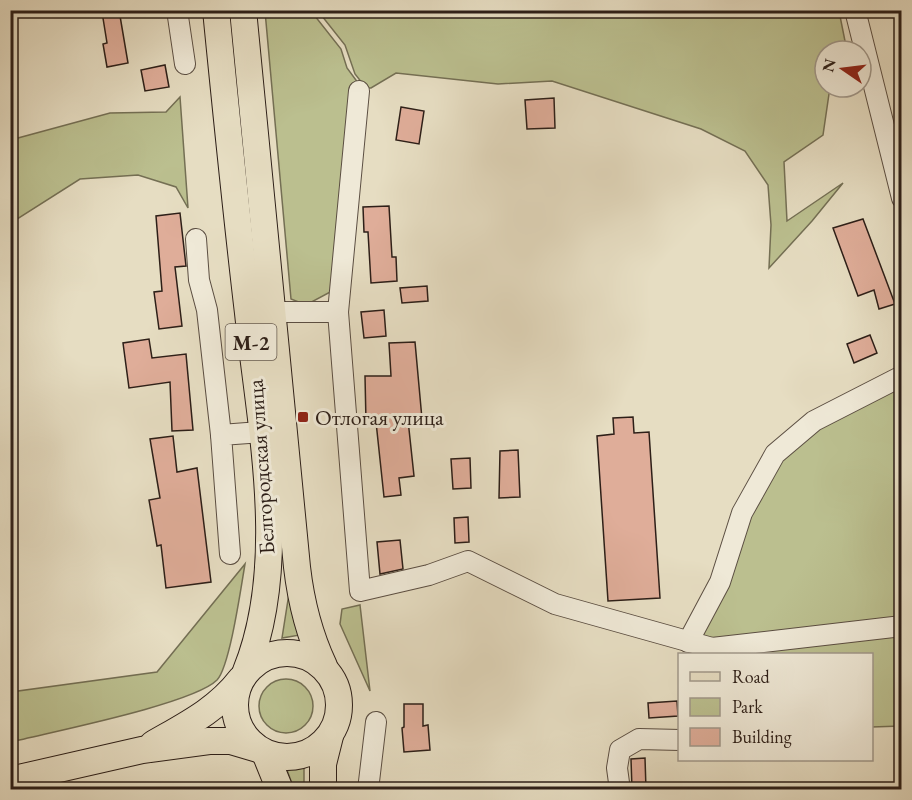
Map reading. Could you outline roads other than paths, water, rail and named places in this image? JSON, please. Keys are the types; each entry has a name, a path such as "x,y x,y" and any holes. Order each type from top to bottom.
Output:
{"main road":[{"name":"Белгородская улица","path":"216,10 269,512 267,589 258,640 243,676"},
{"name":"Белгородская улица","path":"243,10 301,603 311,639 324,666"},
{"path":"142,750 204,714 230,693 258,661 281,653 295,653 324,666"},
{"name":"М-2","path":"322,789 323,764 330,736 338,717 339,699 334,682 324,666"},
{"name":"М-2","path":"243,676 236,692 236,714 240,727 261,751 280,789"},
{"path":"10,780 142,750 220,741 238,742 261,751 290,757 317,749 330,736"}],"lane":[{"path":"177,10 184,64"},
{"path":"855,10 902,198"},
{"path":"359,91 338,312 360,591 429,575 468,561 555,604 713,651 902,626"},
{"path":"196,239 198,280 207,310 221,435 230,554"},
{"path":"272,312 338,312"},
{"path":"688,642 720,582 742,513 775,454 814,421 902,376"},
{"path":"221,435 261,432"},
{"path":"368,789 376,722"},
{"path":"620,789 617,768 620,750 639,739 678,740"}],"place":[{"name":"Отлогая улица","path":"303,417"}]}
